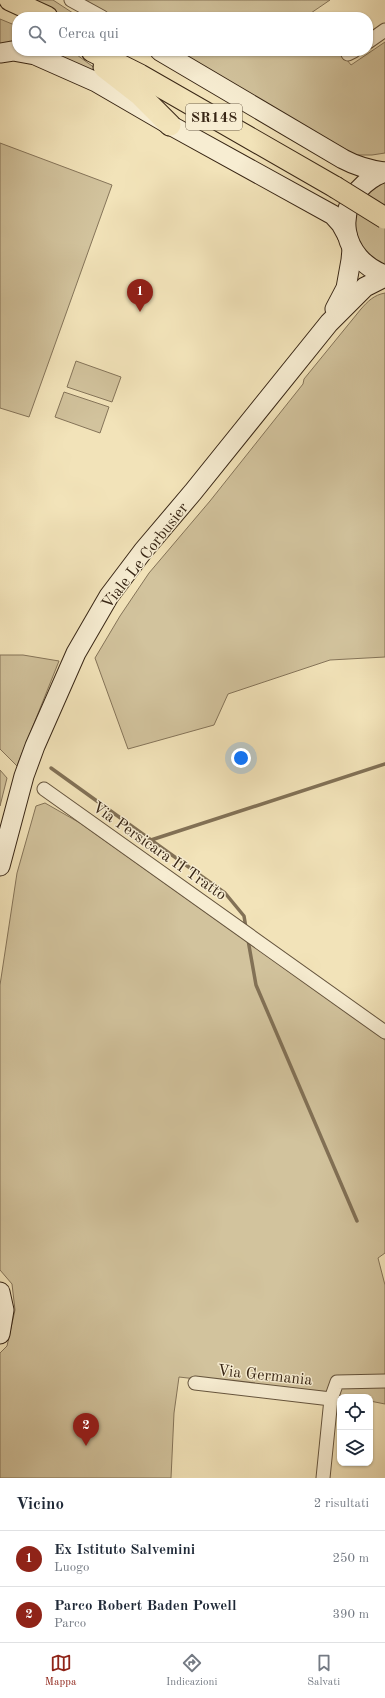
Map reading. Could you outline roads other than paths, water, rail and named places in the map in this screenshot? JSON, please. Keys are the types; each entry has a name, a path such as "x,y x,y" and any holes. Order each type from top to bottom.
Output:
{"main road":[{"path":"10,0 36,12"},
{"path":"0,9 12,14"},
{"path":"89,56 140,95 170,124"},
{"name":"SR148","path":"102,56 385,206"},
{"name":"SR148","path":"120,56 338,182 385,218"}],"street":[{"path":"71,0 93,12"},
{"path":"373,38 385,30"},
{"path":"0,53 12,51"},
{"path":"37,56 96,82 333,215 341,224 349,242 361,261 373,271 385,276"},
{"path":"168,56 342,159 356,166 374,171 385,172"},
{"name":"Viale Le Corbusier","path":"329,323 346,288 351,260 346,219 350,203 359,189 372,178 385,172"},
{"name":"Viale Le Corbusier","path":"0,866 24,776 34,746 76,653 109,596 143,551 193,492 329,323 365,287 385,276"},
{"name":"Via Persicara II Tratto","path":"44,789 385,1032"},
{"path":"0,1292 4,1310 0,1334"},
{"name":"Via Germania","path":"323,1478 331,1399 338,1382 385,1381"},
{"name":"Via Germania","path":"195,1383 331,1399"}],"waterway":[{"path":"246,928 244,916 225,893 151,840 385,764"},
{"path":"51,768 151,840"},
{"path":"248,940 256,985 357,1221"}],"place":[{"name":"Ex Istituto Salvemini","path":"140,312"},
{"name":"Parco Robert Baden Powell","path":"86,1446"}]}
